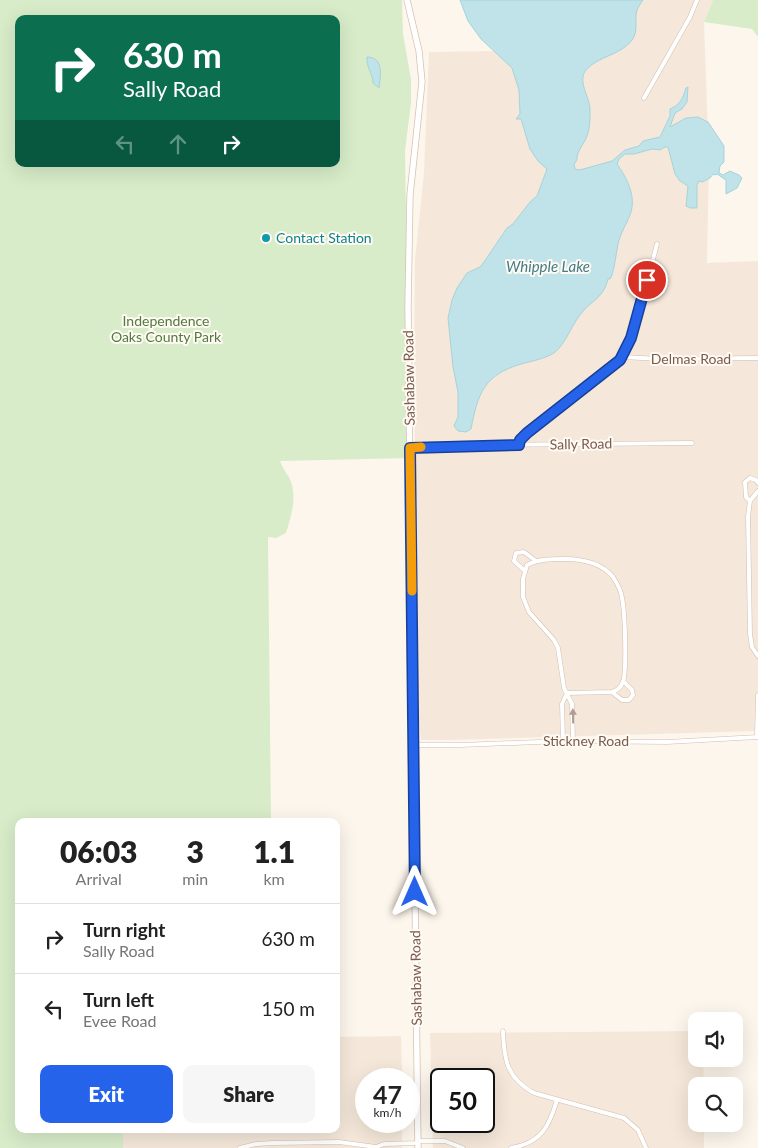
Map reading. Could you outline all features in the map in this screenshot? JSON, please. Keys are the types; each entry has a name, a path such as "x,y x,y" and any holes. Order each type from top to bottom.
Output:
{"main road":[{"name":"Sashabaw Road","path":"407,0 419,51 422,82 410,204 408,307 418,1144"}],"street":[{"path":"644,98 682,31 697,0"},
{"path":"519,445 520,440 527,433 623,356 636,324 657,244"},
{"name":"Delmas Road","path":"623,356 660,359 758,358"},
{"name":"Sally Road","path":"410,448 692,443"},
{"path":"750,501 746,497 745,482 750,478 758,483"},
{"path":"758,491 750,501 748,526 750,634 752,647 758,656"},
{"path":"525,571 514,560 516,553 524,552 536,561"},
{"path":"567,693 612,692 619,689 624,676 624,616 620,588 613,577 604,569 586,560 536,561 527,565 525,571 522,586 525,604 529,612 554,640 558,648 564,688 572,704 573,741"},
{"path":"612,692 622,700 630,700 633,695 632,690 623,681"},
{"path":"563,741 562,704 567,693"},
{"path":"758,695 758,737"},
{"name":"Stickney Road","path":"413,744 461,745 563,741 667,742 758,737"},
{"path":"503,1031 504,1056 515,1079 523,1087 534,1093 556,1100 624,1118 638,1130 646,1148"},
{"path":"511,1148 537,1138 545,1130 551,1119 556,1100"},
{"path":"240,1148 262,1144 328,1142 376,1148 384,1144 418,1144 443,1141 463,1148"},
{"path":"328,1142 328,1148"}],"shaded area":[{"path":"556,0 713,0 704,22 709,162 707,263 758,261 758,731 421,740 418,715 414,357 415,260 424,173 429,52 557,50"},
{"path":"688,1031 688,1067 703,1067 704,1077 688,1077 688,1132 704,1132 704,1148 433,1148 433,1133 495,1133 495,1068 431,1068 430,1033"},
{"path":"401,1036 402,1068 355,1068 355,1133 402,1133 402,1148 123,1148 123,1133 340,1133 340,1037"}],"green space":[{"name":"Independence Oaks County Park","path":"0,0 402,0 403,34 411,79 411,103 405,151 410,458 280,461 293,488 293,501 286,533 276,538 268,537 271,818 15,818 15,1133 123,1133 123,1148 0,1148"},
{"path":"713,0 758,0 758,37 752,29 704,22"}],"water":[{"name":"Whipple Lake","path":"460,0 643,0 637,10 636,29 632,40 622,49 592,65 584,73 583,83 590,109 590,123 587,136 574,164 575,169 579,170 612,161 625,150 639,146 643,141 660,137 670,116 670,109 679,103 688,87 687,102 682,109 675,113 670,127 686,118 698,117 708,122 724,146 724,162 720,166 719,173 723,175 730,171 742,178 737,188 726,194 726,180 717,174 713,174 702,182 699,181 697,185 697,208 690,208 686,206 688,186 680,181 675,174 668,147 660,150 652,149 634,154 625,154 619,159 617,164 624,175 632,195 632,208 619,240 610,279 608,279 602,293 596,300 580,314 559,349 542,358 509,368 491,380 480,396 471,429 466,432 458,431 454,426 458,417 458,392 453,367 448,318 452,300 467,273 480,267 507,228 513,224 537,196 547,169 538,161 530,149 521,119 516,119 520,114 519,90 512,68 481,39 468,21"},
{"path":"367,57 377,60 379,64 379,88 373,83"}],"slow traffic":[{"path":"412,591 410,448 421,447"}],"place":[{"name":"Contact Station","path":"266,238"}],"route":[{"path":"415,892 410,448 519,445 520,440 527,433 624,355 636,324 647,280"}]}
